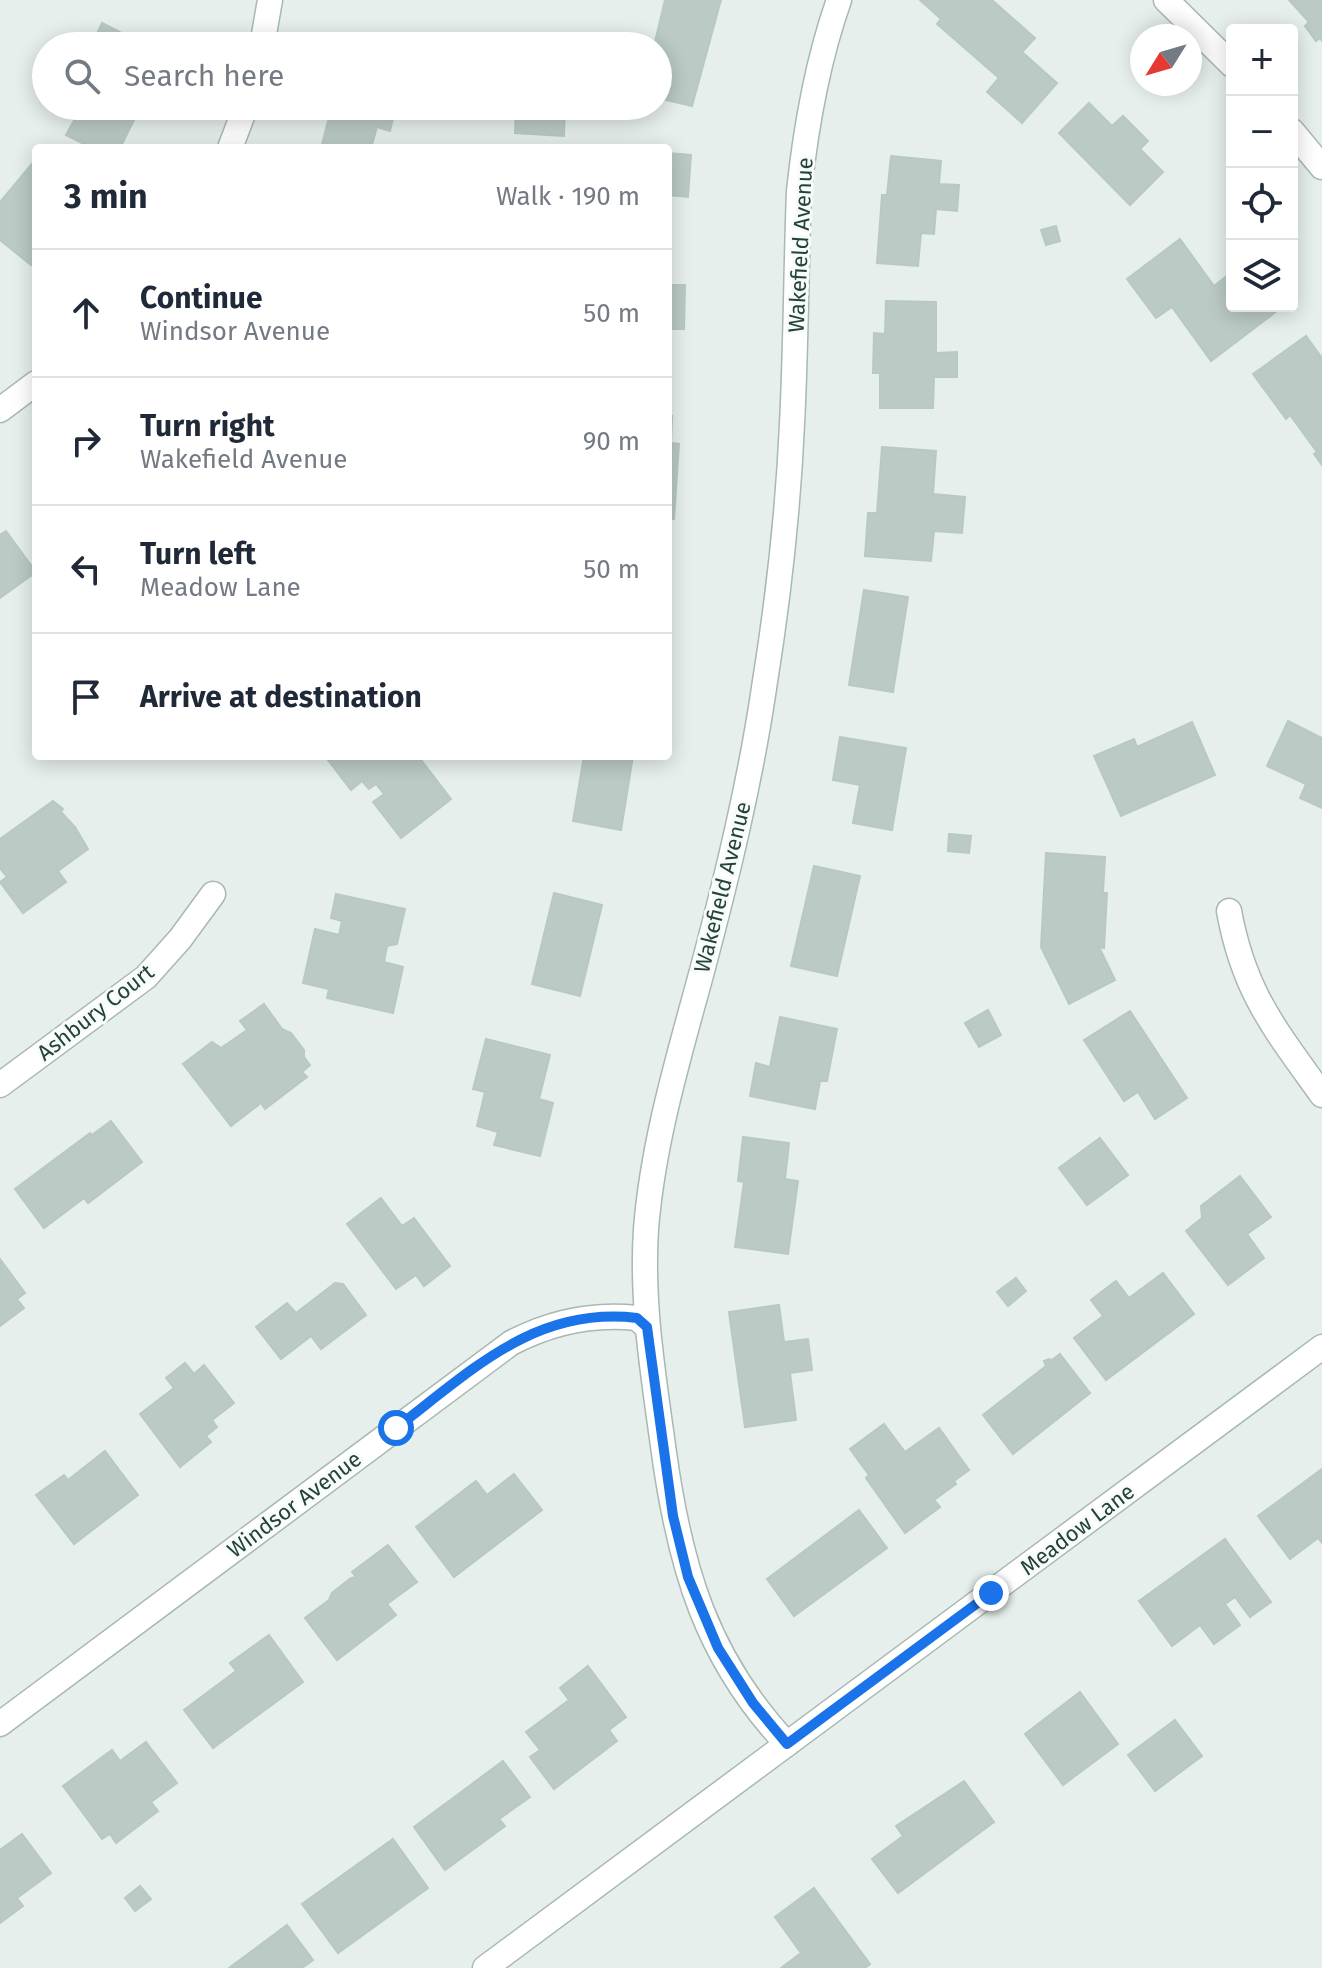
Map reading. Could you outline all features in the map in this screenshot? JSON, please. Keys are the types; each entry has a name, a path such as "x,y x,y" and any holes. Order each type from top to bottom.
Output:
{"street":[{"path":"264,32 270,0"},
{"name":"Wakefield Avenue","path":"787,1744 753,1703 718,1648 688,1577 673,1516 647,1327 645,1248 657,1145 730,863 764,688 788,482 799,191 814,90 839,0"},
{"path":"1166,0 1226,59"},
{"path":"232,144 241,120"},
{"path":"1298,138 1322,167"},
{"path":"0,410 32,386"},
{"name":"Ashbury Court","path":"0,1085 146,977 180,939 213,894"},
{"path":"1229,911 1238,954 1255,996 1322,1095"},
{"name":"Windsor Avenue","path":"0,1724 511,1343 547,1327 587,1317 637,1318 647,1327"},
{"name":"Meadow Lane","path":"485,1968 1322,1347"}],"building":[{"path":"665,0 721,0 692,106 672,101 672,32 657,32"},
{"path":"920,0 992,0 1035,38 1022,52 1057,83 1022,123 987,92 999,78 937,24 941,19"},
{"path":"1289,0 1322,0 1322,41 1320,38 1316,41 1305,26 1309,22"},
{"path":"102,23 120,32 98,32"},
{"path":"1089,103 1112,126 1123,116 1148,141 1140,149 1163,172 1130,205 1059,133"},
{"path":"74,120 134,120 122,144 84,144 66,135"},
{"path":"328,120 393,120 390,131 377,127 372,144 322,144"},
{"path":"515,120 565,120 564,136 515,133"},
{"path":"672,153 691,155 688,197 672,195"},
{"path":"891,156 941,161 939,184 959,185 957,211 936,209 934,234 921,233 918,266 877,263 882,195 887,195"},
{"path":"32,164 31,265 0,240 0,202"},
{"path":"1056,226 1060,241 1046,245 1041,230"},
{"path":"1180,239 1214,286 1226,277 1226,312 1276,312 1211,361 1172,307 1156,318 1127,279"},
{"path":"672,285 685,285 684,329 672,329"},
{"path":"886,301 936,302 936,353 957,352 957,377 934,377 933,408 880,408 880,373 873,373 874,333 885,334"},
{"path":"1306,336 1322,358 1322,465 1314,454 1317,452 1290,415 1286,419 1253,374"},
{"path":"672,443 679,444 672,519"},
{"path":"882,447 936,451 933,494 965,497 962,533 934,531 931,561 865,556 868,513 877,513"},
{"path":"6,531 32,567 32,575 0,598 0,535"},
{"path":"864,590 908,597 893,692 849,685"},
{"path":"1288,721 1322,738 1322,808 1300,798 1306,784 1267,766"},
{"path":"1192,722 1215,775 1121,816 1094,756 1134,739 1137,747"},
{"path":"840,737 906,748 892,830 853,823 860,785 833,780"},
{"path":"328,760 421,760 451,799 401,838 373,802 384,794 376,784 369,789 362,781 351,790"},
{"path":"583,760 632,760 621,830 573,821"},
{"path":"53,801 63,809 61,812 75,827 88,849 58,871 66,882 23,913 0,882 7,877 0,868 0,839"},
{"path":"949,834 971,836 969,853 948,851"},
{"path":"1046,853 1105,857 1104,948 1099,947 1115,980 1069,1004 1041,947"},
{"path":"814,866 860,876 837,976 791,966"},
{"path":"554,893 602,905 580,996 532,984"},
{"path":"336,894 405,909 397,944 387,946 384,962 403,967 393,1013 327,998 329,989 303,983 315,929 339,935 342,921 331,918"},
{"path":"264,1004 282,1029 291,1033 304,1050 304,1057 310,1065 302,1072 307,1077 265,1109 261,1103 231,1126 183,1064 212,1042 221,1048 247,1030 240,1021"},
{"path":"988,1010 1001,1035 979,1047 965,1023"},
{"path":"1130,1011 1187,1098 1155,1119 1138,1092 1124,1101 1084,1040"},
{"path":"780,1017 837,1029 827,1081 820,1081 815,1109 750,1096 756,1063 770,1067"},
{"path":"486,1039 550,1055 539,1099 553,1103 540,1156 494,1145 498,1132 477,1126 485,1092 473,1089"},
{"path":"111,1121 142,1162 88,1203 84,1198 44,1228 15,1189"},
{"path":"743,1137 789,1143 785,1179 798,1181 788,1254 735,1247 744,1182 738,1181"},
{"path":"1100,1138 1128,1175 1087,1205 1059,1168"},
{"path":"1240,1176 1271,1217 1247,1234 1264,1258 1228,1285 1186,1231 1202,1218 1201,1206"},
{"path":"381,1198 402,1226 414,1218 450,1266 424,1286 416,1275 396,1289 347,1224"},
{"path":"0,1259 25,1293 17,1299 24,1308 0,1326"},
{"path":"1163,1273 1194,1314 1106,1380 1074,1338 1103,1316 1091,1300 1116,1281 1129,1298"},
{"path":"1016,1278 1026,1291 1008,1306 997,1292"},
{"path":"335,1283 343,1284 366,1315 321,1349 311,1336 281,1359 256,1327 287,1303 296,1313"},
{"path":"779,1305 784,1342 808,1339 812,1370 790,1373 796,1420 745,1427 729,1312"},
{"path":"1060,1354 1090,1393 1013,1454 983,1415 1046,1366 1044,1361"},
{"path":"185,1363 194,1374 204,1365 234,1403 212,1420 217,1427 206,1436 211,1442 180,1467 140,1414 174,1388 166,1378"},
{"path":"884,1424 905,1452 939,1428 969,1470 934,1500 940,1507 905,1533 866,1478 869,1475 850,1449"},
{"path":"105,1451 138,1495 74,1544 36,1495 64,1475 68,1480"},
{"path":"1322,1469 1322,1543 1318,1538 1290,1559 1258,1516"},
{"path":"514,1474 542,1510 454,1577 416,1527 476,1481 487,1495"},
{"path":"859,1510 887,1548 794,1616 767,1579"},
{"path":"1225,1539 1271,1602 1250,1617 1235,1597 1225,1604 1240,1625 1214,1644 1200,1625 1172,1646 1139,1601"},
{"path":"388,1545 417,1582 387,1604 396,1615 337,1660 305,1618 329,1600 332,1593 356,1577 352,1572"},
{"path":"269,1635 303,1682 213,1748 184,1710 236,1671 230,1663"},
{"path":"588,1666 626,1717 609,1730 617,1741 554,1789 530,1757 540,1750 526,1732 569,1700 560,1688"},
{"path":"1080,1692 1118,1744 1063,1785 1025,1734"},
{"path":"1175,1720 1202,1756 1155,1791 1128,1755"},
{"path":"146,1742 177,1783 151,1802 158,1811 116,1843 110,1834 102,1839 63,1786 112,1750 120,1761"},
{"path":"503,1761 530,1797 499,1819 505,1826 445,1870 414,1827"},
{"path":"964,1781 994,1822 898,1893 872,1859 903,1836 896,1826"},
{"path":"22,1834 51,1873 17,1898 23,1906 0,1923 0,1850"},
{"path":"393,1839 428,1888 338,1953 302,1904"},
{"path":"140,1886 151,1899 135,1911 125,1898"},
{"path":"814,1888 870,1964 865,1968 781,1968 801,1953 775,1917"},
{"path":"287,1925 313,1960 302,1968 229,1968"}],"route":[{"path":"396,1428 494,1354 529,1334 557,1323 587,1317 637,1318 647,1327 673,1516 688,1577 718,1648 753,1703 787,1744 991,1593"}]}
